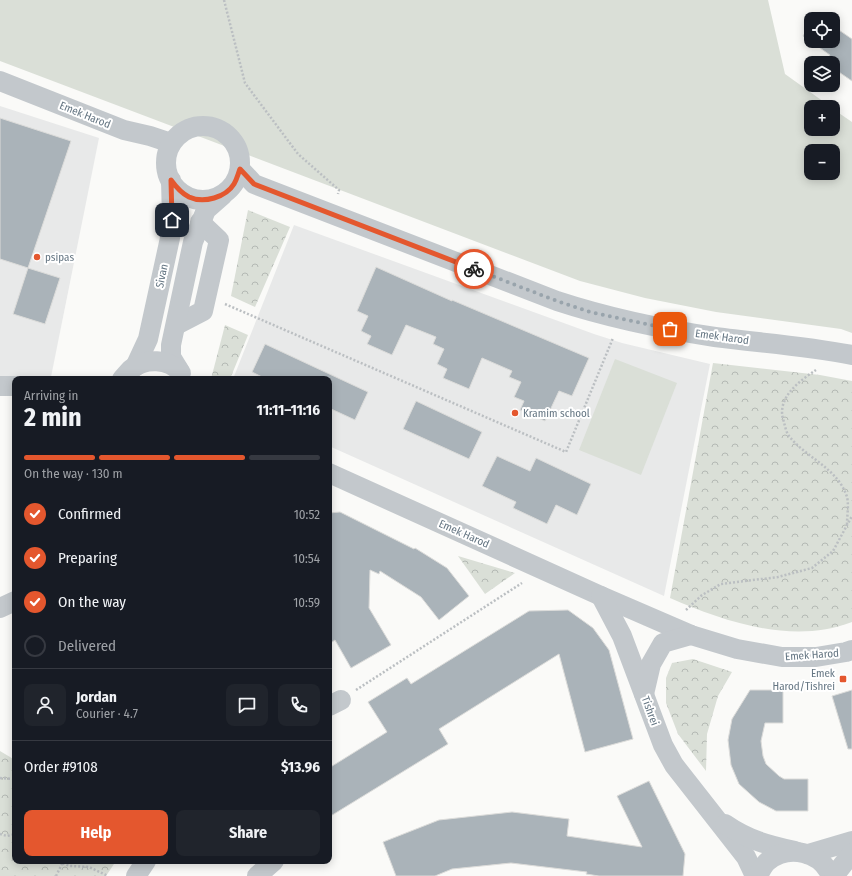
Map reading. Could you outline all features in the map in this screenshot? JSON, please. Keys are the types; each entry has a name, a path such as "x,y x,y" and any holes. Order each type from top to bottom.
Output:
{"street":[{"name":"Emek Harod","path":"0,81 124,130 171,143"},
{"path":"183,375 171,357 171,346 193,242 206,210 224,194 234,185 240,169 240,156 236,144 227,134 216,127 207,125 194,126 182,132 171,143 167,155 166,168 171,180 179,191 190,198 199,200 212,199 224,194"},
{"name":"Emek Harod","path":"240,169 254,184 557,301 590,312 621,320 716,337 824,349 846,353"},
{"name":"Sivan","path":"129,373 148,339 170,238 172,220 171,180"},
{"path":"176,325 203,311 219,240 200,222"},
{"path":"129,373 142,363 155,361 168,364 183,375"},
{"path":"0,386 12,386"},
{"name":"Emek Harod","path":"332,474 691,635 737,649 782,657 816,657 852,650"},
{"name":"Tishrei","path":"601,596 622,636 663,745 674,765 746,857 757,876"},
{"path":"0,608 12,602"},
{"path":"644,694 651,664 663,643 691,635"},
{"name":"Tishrei","path":"714,818 738,833 760,843 802,852"},
{"path":"757,876 769,860 781,853 802,852 852,841"},
{"path":"802,852 820,861 833,876 852,853"},
{"path":"136,876 144,864"},
{"path":"257,876 271,864"}],"path":[{"path":"224,0 246,83 298,154 339,190 330,213"},
{"path":"206,296 566,452 621,320"},
{"path":"846,353 802,379 787,395 781,414 788,435 837,479 847,498 847,525"},
{"path":"670,626 702,595 721,584 778,577 812,568 833,551 852,516"},
{"path":"335,703 543,570"},
{"path":"0,778 12,779"},
{"path":"0,834 7,836 12,835"},
{"path":"56,876 62,864 89,867 108,876"}],"shaded area":[{"name":"psipas","path":"0,106 99,138 51,376 0,377"},
{"name":"Kramim school","path":"294,225 594,334 622,343 710,364 664,596 332,447 332,376 234,376"}],"green space":[{"path":"0,0 768,0 785,74 804,88 804,92 810,92 821,100 804,100 804,136 840,136 840,114 852,122 852,333 841,329 716,312 645,298 580,281 0,61"},
{"path":"248,210 290,227 255,307 231,296"},
{"path":"225,325 248,335 231,376 212,376"},
{"path":"615,359 677,383 641,475 579,450"},
{"path":"713,363 820,375 852,381 852,622 829,629 806,631 783,631 760,628 713,615 670,598"},
{"path":"458,556 515,573 485,594"},
{"path":"693,659 732,672 718,696 707,734 706,771 678,734 666,703 666,678 672,663"},
{"path":"0,751 12,758 12,864 114,864 106,876 0,876"}],"building":[{"path":"840,31 852,39 852,81 840,73 840,56 829,56 830,55 820,48 840,48"},
{"path":"0,118 71,141 28,268 0,259"},
{"path":"376,267 452,301 589,358 572,396 559,391 545,421 520,410 524,401 514,397 521,382 509,377 512,371 482,358 469,389 443,378 447,369 437,364 444,349 433,344 436,337 406,325 392,355 367,344 371,336 361,331 368,316 357,311"},
{"path":"28,268 60,278 45,324 13,314"},
{"path":"265,344 368,392 355,420 332,409 332,376 260,376 252,372"},
{"path":"416,401 482,432 469,459 403,429"},
{"path":"497,456 530,471 536,458 591,484 577,515 556,505 547,524 513,508 516,502 482,486"},
{"path":"340,512 414,549 415,548 447,568 469,596 439,620 421,597 380,571 379,574 370,570 369,608 391,645 351,668 335,640 332,642 332,513"},
{"path":"568,610 593,628 609,650 633,739 585,752 559,654 439,729 448,744 332,815 332,766 387,732 368,702 407,678 411,684 529,611"},
{"path":"750,690 783,690 783,723 765,723 761,741 763,756 766,764 784,779 808,779 808,811 776,811 759,802 739,784 731,765 728,740 732,719"},
{"path":"852,690 852,749 848,749 832,696"},
{"path":"649,781 685,854 683,876 599,876 586,874 587,872 511,863 452,869 435,876 396,876 383,842 439,820 512,812 569,819 567,836 642,847 617,796"}],"way so far":[{"path":"474,269 590,312 621,320 670,329"}],"place":[{"name":"psipas","path":"37,257"},
{"name":"Kramim school","path":"515,413"},
{"name":"Emek Harod/Tishrei","path":"843,679"}],"route":[{"path":"172,220 171,180 179,191 190,198 199,200 212,199 224,194 234,185 240,169 254,184 474,269"}]}
